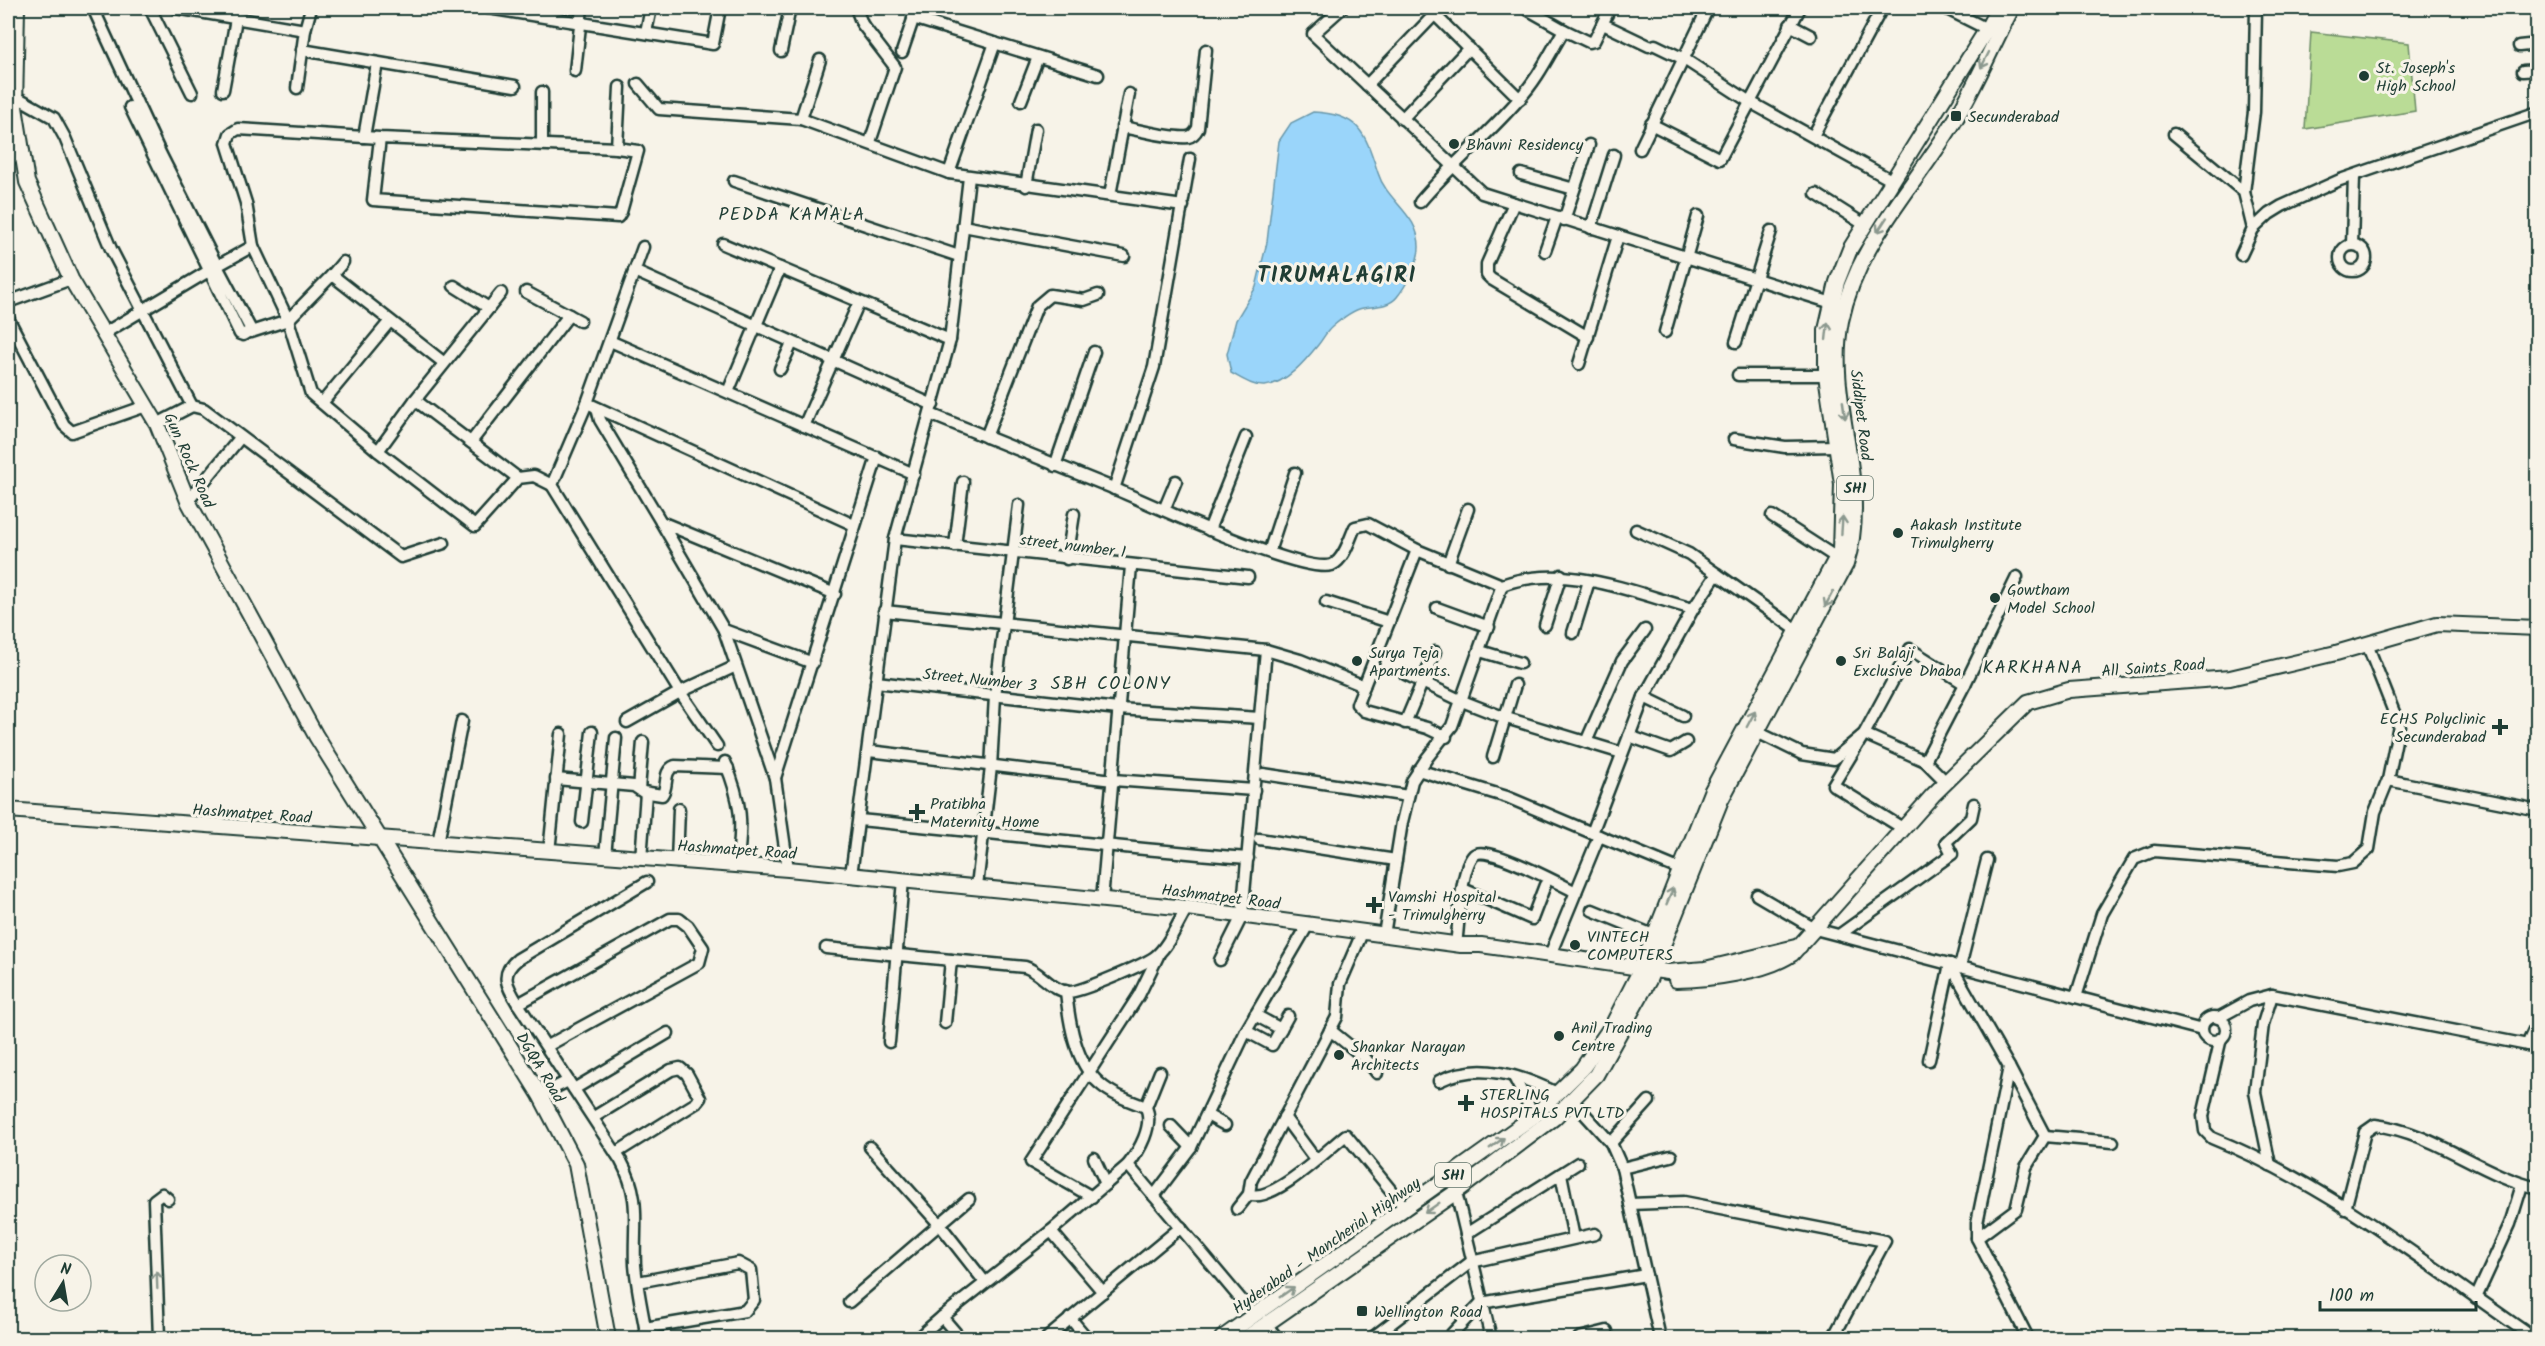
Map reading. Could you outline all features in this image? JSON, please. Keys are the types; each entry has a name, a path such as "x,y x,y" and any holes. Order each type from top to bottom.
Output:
{"main road":[{"name":"Gun Rock Road","path":"16,8 12,69 27,182 70,279 157,424 188,501 316,736 379,839"},
{"name":"Siddipet Road","path":"1645,974 1653,935 1711,792 1837,558 1843,506 1826,375 1826,330 1837,282 1850,249 1987,30 1998,8"},
{"name":"Siddipet Road","path":"1645,974 1721,800 1841,576 1853,540 1856,495 1838,349 1848,293 1862,259 1881,227 1953,124 2012,8"},
{"name":"All Saints Road","path":"1645,974 1678,981 1719,976 1781,961 1800,946 1946,782 2028,702 2068,690 2230,678 2445,624 2538,628"},
{"name":"Hashmatpet Road","path":"8,810 788,869 977,886 1187,908 1309,923 1362,933 1459,945 1481,945 1550,955 1645,974"},
{"name":"DGQA Road","path":"379,839 540,1095 576,1164 608,1338"},
{"name":"Hashmatpet Road","path":"1459,945 1480,952 1645,974"},
{"name":"Hyderabad - Mancherial Highway","path":"1222,1338 1260,1319 1456,1191 1554,1118 1565,1097 1645,974"},
{"name":"Hyderabad - Mancherial Highway","path":"1246,1338 1260,1319 1406,1209 1534,1116 1565,1097"}],"street":[{"path":"93,8 212,269"},
{"path":"150,8 192,93"},
{"path":"176,8 305,30"},
{"path":"297,88 305,30 311,8"},
{"path":"488,8 529,11 580,22 713,44 720,8"},
{"path":"575,71 582,8"},
{"path":"646,33 651,8"},
{"path":"781,51 790,8"},
{"path":"856,8 862,24 895,67 870,142"},
{"path":"1342,8 1313,34 1451,166 1482,192 1685,259 1832,303"},
{"path":"1525,8 1589,42 1594,41 1610,8"},
{"path":"1640,149 1650,124 1708,8"},
{"path":"1650,124 1720,159 1800,8"},
{"path":"1813,136 1882,8"},
{"path":"1946,8 1987,30"},
{"path":"2253,229 2244,192 2254,112 2256,8"},
{"path":"1367,85 1432,11 1520,99"},
{"path":"902,52 915,13 994,43 1098,75"},
{"path":"223,90 236,19"},
{"path":"1603,24 1684,59 1750,102 1893,181"},
{"path":"1790,25 1811,36"},
{"path":"1420,202 1451,166 1520,99 1541,70 1564,30"},
{"path":"949,173 994,43"},
{"path":"2519,46 2538,45"},
{"path":"1402,119 1469,48"},
{"path":"302,50 515,86"},
{"path":"1122,127 1179,136 1190,136 1195,133 1198,128 1206,50"},
{"path":"1021,101 1038,57"},
{"path":"801,119 820,60"},
{"path":"364,137 377,63"},
{"path":"2523,71 2538,70"},
{"path":"638,84 659,109 801,119 870,142 949,173 1026,186 1183,206"},
{"path":"617,148 620,87"},
{"path":"542,92 542,144"},
{"path":"1110,195 1129,94"},
{"path":"15,96 54,118 65,138 111,249 141,312 192,406"},
{"path":"130,107 212,269 251,332 288,320 343,262"},
{"path":"2241,255 2253,229 2269,214 2282,206 2354,176 2538,112"},
{"path":"380,138 373,200 618,217 638,151 617,148 380,138 238,129 230,134 227,143 246,203 253,246 288,320 311,394 378,451 475,526 518,478 534,476 552,485 680,692 717,746"},
{"path":"1026,186 1036,129"},
{"path":"2174,134 2244,192"},
{"path":"1545,251 1574,189 1589,145"},
{"path":"8,159 23,153"},
{"path":"1591,228 1614,155"},
{"path":"1114,489 1154,367 1190,159"},
{"path":"1521,174 1574,189"},
{"path":"2352,245 2354,176"},
{"path":"851,875 895,539 950,340 969,177"},
{"path":"734,181 959,256"},
{"path":"1816,194 1865,225"},
{"path":"1514,203 1487,264 1487,274 1491,279 1588,337"},
{"path":"1665,332 1698,216"},
{"path":"963,226 1124,256"},
{"path":"1736,342 1771,231"},
{"path":"1579,364 1618,236"},
{"path":"723,244 950,340"},
{"path":"103,334 253,246"},
{"path":"552,485 587,403 643,247"},
{"path":"728,392 780,268"},
{"path":"634,271 831,360 986,437 1209,530 1269,552 1325,566 1333,565 1340,558 1355,527 1360,524 1375,526 1416,550 1502,585 1534,576 1560,575 1693,609"},
{"path":"332,275 443,362"},
{"path":"8,302 70,279"},
{"path":"454,286 489,308"},
{"path":"526,292 580,321"},
{"path":"378,451 443,362 501,293"},
{"path":"986,437 1037,306 1050,295 1084,300 1098,295"},
{"path":"804,426 831,360 859,302"},
{"path":"471,442 569,315"},
{"path":"8,318 64,425 72,432 146,406"},
{"path":"322,404 390,321"},
{"path":"610,341 914,474"},
{"path":"780,369 792,343"},
{"path":"1055,466 1094,352"},
{"path":"1738,375 1826,375"},
{"path":"415,400 518,478"},
{"path":"587,403 854,525"},
{"path":"157,424 192,406 204,409 400,557 444,543"},
{"path":"597,408 600,420 724,630 775,778 788,869"},
{"path":"1209,530 1246,437"},
{"path":"188,501 240,438"},
{"path":"1734,439 1785,447 1836,446"},
{"path":"775,778 877,457"},
{"path":"1269,552 1295,473"},
{"path":"1164,510 1176,481"},
{"path":"955,546 963,482"},
{"path":"977,886 981,831 991,767 995,696 1006,625 1019,505"},
{"path":"1448,564 1468,509"},
{"path":"1066,559 1074,514"},
{"path":"1772,516 1837,558"},
{"path":"661,522 835,594"},
{"path":"1636,530 1689,554 1798,631"},
{"name":"street number 1","path":"895,539 1248,577"},
{"path":"1416,550 1358,700 1358,707 1446,737"},
{"path":"1102,900 1118,709 1127,636 1131,566"},
{"path":"1550,955 1576,892 1622,753 1644,697 1693,609 1717,574"},
{"path":"1545,624 1560,575"},
{"path":"1925,760 2017,577"},
{"path":"1573,633 1589,581"},
{"path":"1384,935 1408,796 1418,770 1446,737 1462,701 1502,585"},
{"path":"1326,602 1389,622"},
{"path":"1437,609 1489,627"},
{"path":"884,611 1266,650 1300,660 1364,686"},
{"path":"724,630 813,663"},
{"path":"1586,742 1622,661 1645,630"},
{"path":"2076,997 2102,914 2134,859 2154,851 2338,866 2353,863 2369,849 2375,812 2388,780 2398,718 2386,699 2367,644"},
{"path":"1220,960 1242,916 1266,650"},
{"path":"1904,829 1833,785 1910,650 1965,684"},
{"path":"1480,651 1520,663"},
{"path":"1405,723 1435,652"},
{"path":"627,722 680,692 736,666"},
{"path":"1406,674 1462,701 1503,717 1622,753"},
{"name":"Street Number 3","path":"876,682 1118,709 1260,718"},
{"path":"1492,757 1515,685"},
{"path":"1644,697 1683,716"},
{"path":"438,843 462,721"},
{"path":"582,822 592,732"},
{"path":"1757,732 1802,754 1834,759 1864,734"},
{"path":"549,852 561,734"},
{"path":"1864,734 1925,760 1946,782"},
{"path":"1629,736 1671,751 1686,742"},
{"path":"604,856 616,738"},
{"path":"641,859 643,742"},
{"path":"869,751 1113,780 1254,790"},
{"path":"556,779 664,794 667,773 675,766 726,765 738,792 740,814 737,866"},
{"path":"1418,770 1507,796 1681,870"},
{"path":"1263,774 1408,796"},
{"path":"2388,780 2538,810"},
{"path":"1839,935 1952,854 1946,842 1971,818 1974,804"},
{"path":"676,862 679,808"},
{"path":"859,820 981,831 1107,847 1248,858"},
{"path":"1259,839 1396,860"},
{"path":"1459,945 1464,877 1472,857 1484,851 1576,892"},
{"path":"1929,1060 1987,860"},
{"path":"889,1042 903,880"},
{"path":"638,1282 738,1263 751,1270 754,1300 746,1311 646,1333 638,1282 635,1258 637,1205 632,1184 616,1153 518,1004 505,980 506,972 511,964 646,882"},
{"path":"1463,890 1532,919 1545,885"},
{"path":"1757,895 1815,929 2202,1030 2209,1040 2221,1038"},
{"path":"1092,1197 1031,1162 1138,995 1158,954 1187,908"},
{"path":"1592,910 1653,935"},
{"path":"518,1004 670,919 679,919 688,926 703,948 699,963 547,1046"},
{"path":"1154,1196 1191,1147 1246,1030 1309,923"},
{"path":"1237,1209 1249,1194 1251,1181 1339,1011 1340,984 1362,933"},
{"path":"826,948 1025,967 1036,971 1050,983 1066,991 1078,990 1158,954"},
{"path":"945,1023 951,960"},
{"path":"1955,966 2045,1136"},
{"path":"1066,991 1071,1029 1089,1071 1108,1090 1146,1107"},
{"path":"2202,1030 2209,1018 2218,1018 2249,1001 2272,996 2532,1046 2538,1021"},
{"path":"2270,1165 2255,1092 2263,1024 2272,996"},
{"path":"1256,1015 1281,1029"},
{"path":"1246,1030 1272,1045 1288,1016"},
{"path":"2218,1018 2225,1025 2203,1116 2205,1131 2212,1138 2306,1184 2534,1338"},
{"path":"1330,1030 1366,1059 1377,1073"},
{"path":"540,1095 571,1085 668,1033"},
{"path":"2009,1067 1977,1223 1977,1239 2028,1338"},
{"path":"594,1118 671,1070 680,1068 699,1092 700,1098 696,1103 616,1153"},
{"path":"1438,1081 1467,1070 1515,1077 1565,1097 1611,1143 1622,1168 1660,1338"},
{"path":"920,1336 984,1281 1051,1231 1128,1164 1144,1141 1148,1112 1146,1107 1160,1072"},
{"path":"1515,1077 1534,1116"},
{"path":"1611,1143 1649,1101"},
{"path":"1207,1115 1225,1125"},
{"path":"1284,1117 1316,1159"},
{"path":"2345,1209 2365,1132 2375,1125 2420,1134 2480,1168 2522,1185 2538,1188"},
{"path":"1171,1126 1191,1147"},
{"path":"1249,1194 1256,1197 1264,1196 1346,1135 1406,1209"},
{"path":"2045,1136 2113,1142"},
{"path":"1977,1239 2016,1209 2025,1167 2045,1136"},
{"path":"870,1147 940,1225 984,1281"},
{"path":"1622,1168 1671,1156"},
{"path":"1094,1158 1106,1184"},
{"path":"1466,1234 1578,1163"},
{"path":"1128,1164 1276,1338"},
{"path":"1561,1174 1574,1238"},
{"path":"2476,1298 2510,1224 2522,1185"},
{"path":"1456,1191 1471,1262 1491,1338"},
{"path":"159,1338 154,1200 162,1194 168,1199"},
{"path":"849,1302 969,1199"},
{"path":"1630,1204 1684,1202 1885,1241 1833,1338"},
{"path":"1047,1338 1181,1227"},
{"path":"1051,1231 1103,1292"},
{"path":"1372,1338 1471,1262 1595,1234"},
{"path":"1448,1338 1481,1303 1646,1275"},
{"path":"942,1317 960,1338"},
{"path":"1070,1318 1087,1338"},
{"path":"1576,1338 1606,1331"}],"green space":[{"path":"2311,32 2409,43 2415,111 2305,129"}],"water":[{"path":"1313,112 1341,117 1358,128 1369,147 1382,183 1414,226 1418,236 1418,253 1408,280 1394,300 1351,313 1330,329 1307,358 1288,376 1273,384 1256,385 1231,373 1227,354 1236,320 1256,287 1267,242 1279,141 1291,123"}],"place":[{"name":"St. Joseph's High School","path":"2364,76"},
{"name":"Secunderabad","path":"1956,116"},
{"name":"Bhavni Residency","path":"1454,144"},
{"name":"Aakash Institute Trimulgherry","path":"1898,533"},
{"name":"Gowtham Model School","path":"1995,598"},
{"name":"Surya Teja Apartments.","path":"1357,661"},
{"name":"Sri Balaji Exclusive Dhaba","path":"1841,661"},
{"name":"ECHS Polyclinic Secunderabad","path":"2500,727"},
{"name":"Pratibha Maternity Home","path":"917,812"},
{"name":"Vamshi Hospital - Trimulgherry","path":"1374,905"},
{"name":"VINTECH COMPUTERS","path":"1575,945"},
{"name":"Anil Trading Centre","path":"1559,1036"},
{"name":"Shankar Narayan Architects","path":"1339,1055"},
{"name":"STERLING HOSPITALS PVT LTD","path":"1466,1103"},
{"name":"Wellington Road","path":"1362,1311"}],"district":[{"name":"PEDDA KAMALA","path":"792,214"},
{"name":"TIRUMALAGIRI","path":"1337,274"},
{"name":"KARKHANA","path":"2033,667"},
{"name":"SBH COLONY","path":"1111,683"}]}
